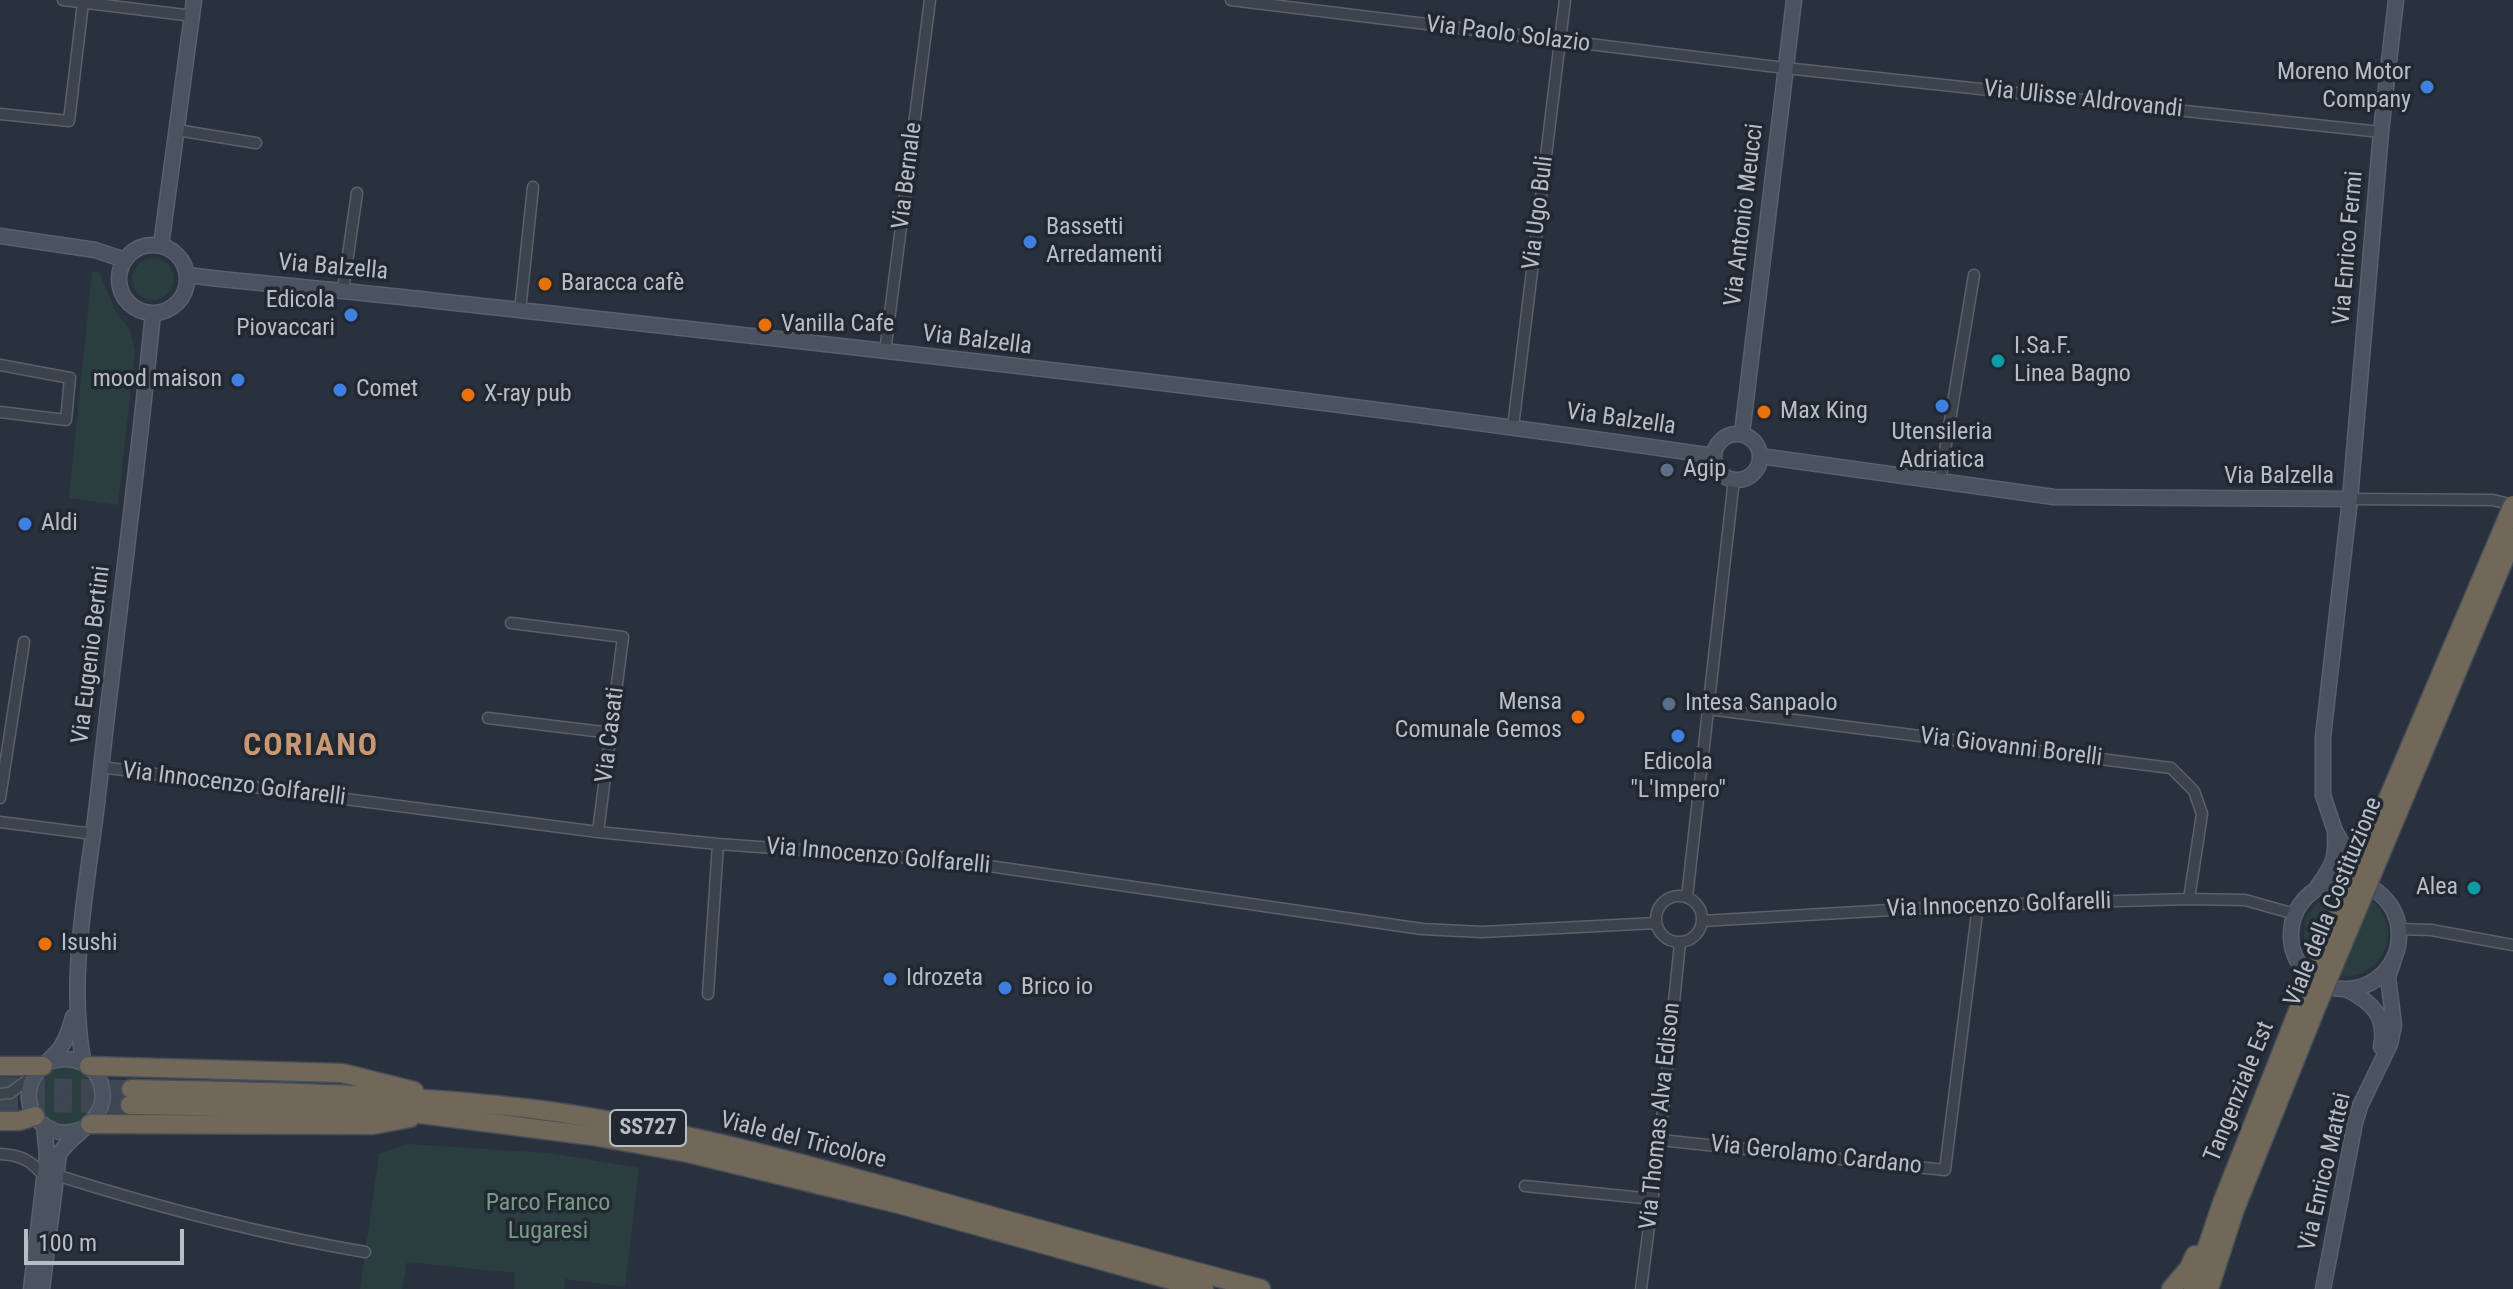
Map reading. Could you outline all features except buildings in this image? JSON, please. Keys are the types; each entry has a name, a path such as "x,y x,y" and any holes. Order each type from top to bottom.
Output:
{"highway":[{"name":"Viale della Costituzione","path":"2209,1289 2310,1001 2513,505"},
{"name":"Viale della Costituzione","path":"2310,1001 2513,538"},
{"name":"Tangenziale Est","path":"2222,1203 2310,1001"},
{"path":"86,1065 342,1073 381,1081 435,1107"},
{"path":"0,1066 43,1067"},
{"name":"Viale del Tricolore","path":"131,1097 543,1110 769,1154 1148,1267 1261,1289"},
{"path":"86,1126 373,1125 435,1107"},
{"path":"0,1121 39,1121"},
{"path":"2171,1289 2189,1268 2209,1222 2222,1203"},
{"path":"2193,1289 2222,1203"},
{"name":"Viale del Tricolore","path":"1178,1274 1204,1289"}],"street":[{"path":"63,0 193,16"},
{"path":"161,246 194,0"},
{"name":"Via Bernale","path":"885,352 930,0"},
{"name":"Via Paolo Solazio","path":"1231,0 1785,68"},
{"name":"Via Ugo Buli","path":"1513,427 1565,0"},
{"name":"Via Antonio Meucci","path":"1742,434 1794,0"},
{"name":"Via Enrico Fermi","path":"2335,831 2323,795 2323,737 2350,499 2381,132 2396,0"},
{"path":"0,114 69,121 83,3"},
{"name":"Via Ulisse Aldrovandi","path":"1785,68 2381,132"},
{"path":"177,130 256,143"},
{"path":"520,311 533,187"},
{"path":"343,290 357,193"},
{"path":"0,236 95,250 125,260"},
{"path":"161,246 179,257 187,275 186,287 182,297 164,311 141,311 123,295 119,283 120,271 125,260 141,247 161,246"},
{"name":"Via Balzella","path":"187,275 885,352 1513,427 1714,456"},
{"path":"1940,481 1974,275"},
{"name":"Via Eugenio Bertini","path":"42,1289 50,1177 39,1121 30,1107 29,1091 43,1067 62,1047 76,1001 153,313"},
{"path":"0,365 70,378 66,420 0,412"},
{"path":"1742,434 1754,442 1760,456 1749,476 1734,479 1717,469 1714,456 1722,439 1742,434"},
{"name":"Via Balzella","path":"1760,456 2054,497 2493,500 2513,505"},
{"path":"1687,897 1734,479"},
{"name":"Via Casati","path":"511,623 623,637 598,832"},
{"path":"0,798 24,642"},
{"name":"Via Giovanni Borelli","path":"1708,709 2171,768 2194,791 2202,814 2189,899"},
{"path":"488,718 611,733"},
{"name":"Via Innocenzo Golfarelli","path":"101,767 598,832 955,861 1422,929 1482,932 1656,923"},
{"path":"0,822 93,834"},
{"path":"2335,831 2365,884"},
{"path":"2316,889 2332,882 2349,880 2378,891 2389,902 2396,915 2400,939 2394,959 2374,981 2346,989 2330,987 2305,971 2296,959 2292,944 2291,929 2295,914 2332,866 2337,851 2335,831"},
{"path":"708,994 718,844"},
{"path":"1673,896 1687,897 1699,907 1702,921 1698,933 1680,943 1662,935 1655,916 1661,903 1673,896"},
{"name":"Via Innocenzo Golfarelli","path":"1702,921 1978,905 2189,899 2245,900 2295,914"},
{"name":"Via Gerolamo Cardano","path":"1660,1140 1945,1170 1978,905"},
{"path":"2400,929 2431,930 2513,945"},
{"name":"Via Thomas Alva Edison","path":"1641,1289 1680,943"},
{"name":"Via Enrico Mattei","path":"2323,1289 2355,1123 2377,1067 2390,1044 2394,1025 2388,977 2394,959"},
{"name":"Via Enrico Mattei","path":"2346,989 2363,997 2381,1023 2383,1034 2377,1067"},
{"name":"Via Eugenio Bertini","path":"31,1289 50,1177 64,1145 99,1111 103,1095 99,1079 86,1065 78,1034 76,1001"},
{"path":"0,1094 10,1093 43,1067 64,1059 86,1065"},
{"path":"0,1128 31,1125 39,1121 67,1133 86,1126"},
{"path":"0,1154 25,1158 50,1177 152,1205 308,1243 365,1252"},
{"path":"1525,1186 1653,1199"}],"green space":[{"path":"153,258 168,264 174,279 168,294 153,300 138,294 132,279 138,264"},
{"path":"92,272 99,272 116,312 130,330 135,352 118,505 69,498"},
{"path":"2346,892 2362,895 2376,904 2385,918 2388,934 2385,950 2376,964 2362,973 2346,976 2330,973 2316,964 2307,950 2304,934 2307,918 2316,904 2330,895"},
{"path":"66,1066 78,1068 87,1075 94,1084 94,1108 87,1117 78,1124 66,1126 54,1124 45,1117 38,1108 36,1096 38,1084 45,1075 54,1068"},
{"name":"Parco Franco Lugaresi","path":"408,1144 549,1153 639,1168 625,1287 565,1279 564,1289 514,1289 515,1273 407,1262 402,1289 360,1289 379,1154"}],"tunnel":[{"path":"0,1086 131,1089"},
{"path":"0,1102 130,1105"}],"place":[{"name":"Moreno Motor Company","path":"2427,87"},
{"name":"Bassetti Arredamenti","path":"1030,242"},
{"name":"Baracca cafè","path":"545,284"},
{"name":"Edicola Piovaccari","path":"351,315"},
{"name":"Vanilla Cafe","path":"765,325"},
{"name":"I.Sa.F. Linea Bagno","path":"1998,361"},
{"name":"mood maison","path":"238,380"},
{"name":"Comet","path":"340,390"},
{"name":"X-ray pub","path":"468,395"},
{"name":"Utensileria Adriatica","path":"1942,406"},
{"name":"Max King","path":"1764,412"},
{"name":"Agip","path":"1667,470"},
{"name":"Aldi","path":"25,524"},
{"name":"Intesa Sanpaolo","path":"1669,704"},
{"name":"Mensa Comunale Gemos","path":"1578,717"},
{"name":"Edicola \"L'Impero\"","path":"1678,736"},
{"name":"Alea","path":"2474,888"},
{"name":"Isushi","path":"45,944"},
{"name":"Idrozeta","path":"890,979"},
{"name":"Brico io","path":"1005,988"}],"district":[{"name":"CORIANO","path":"311,747"}]}
